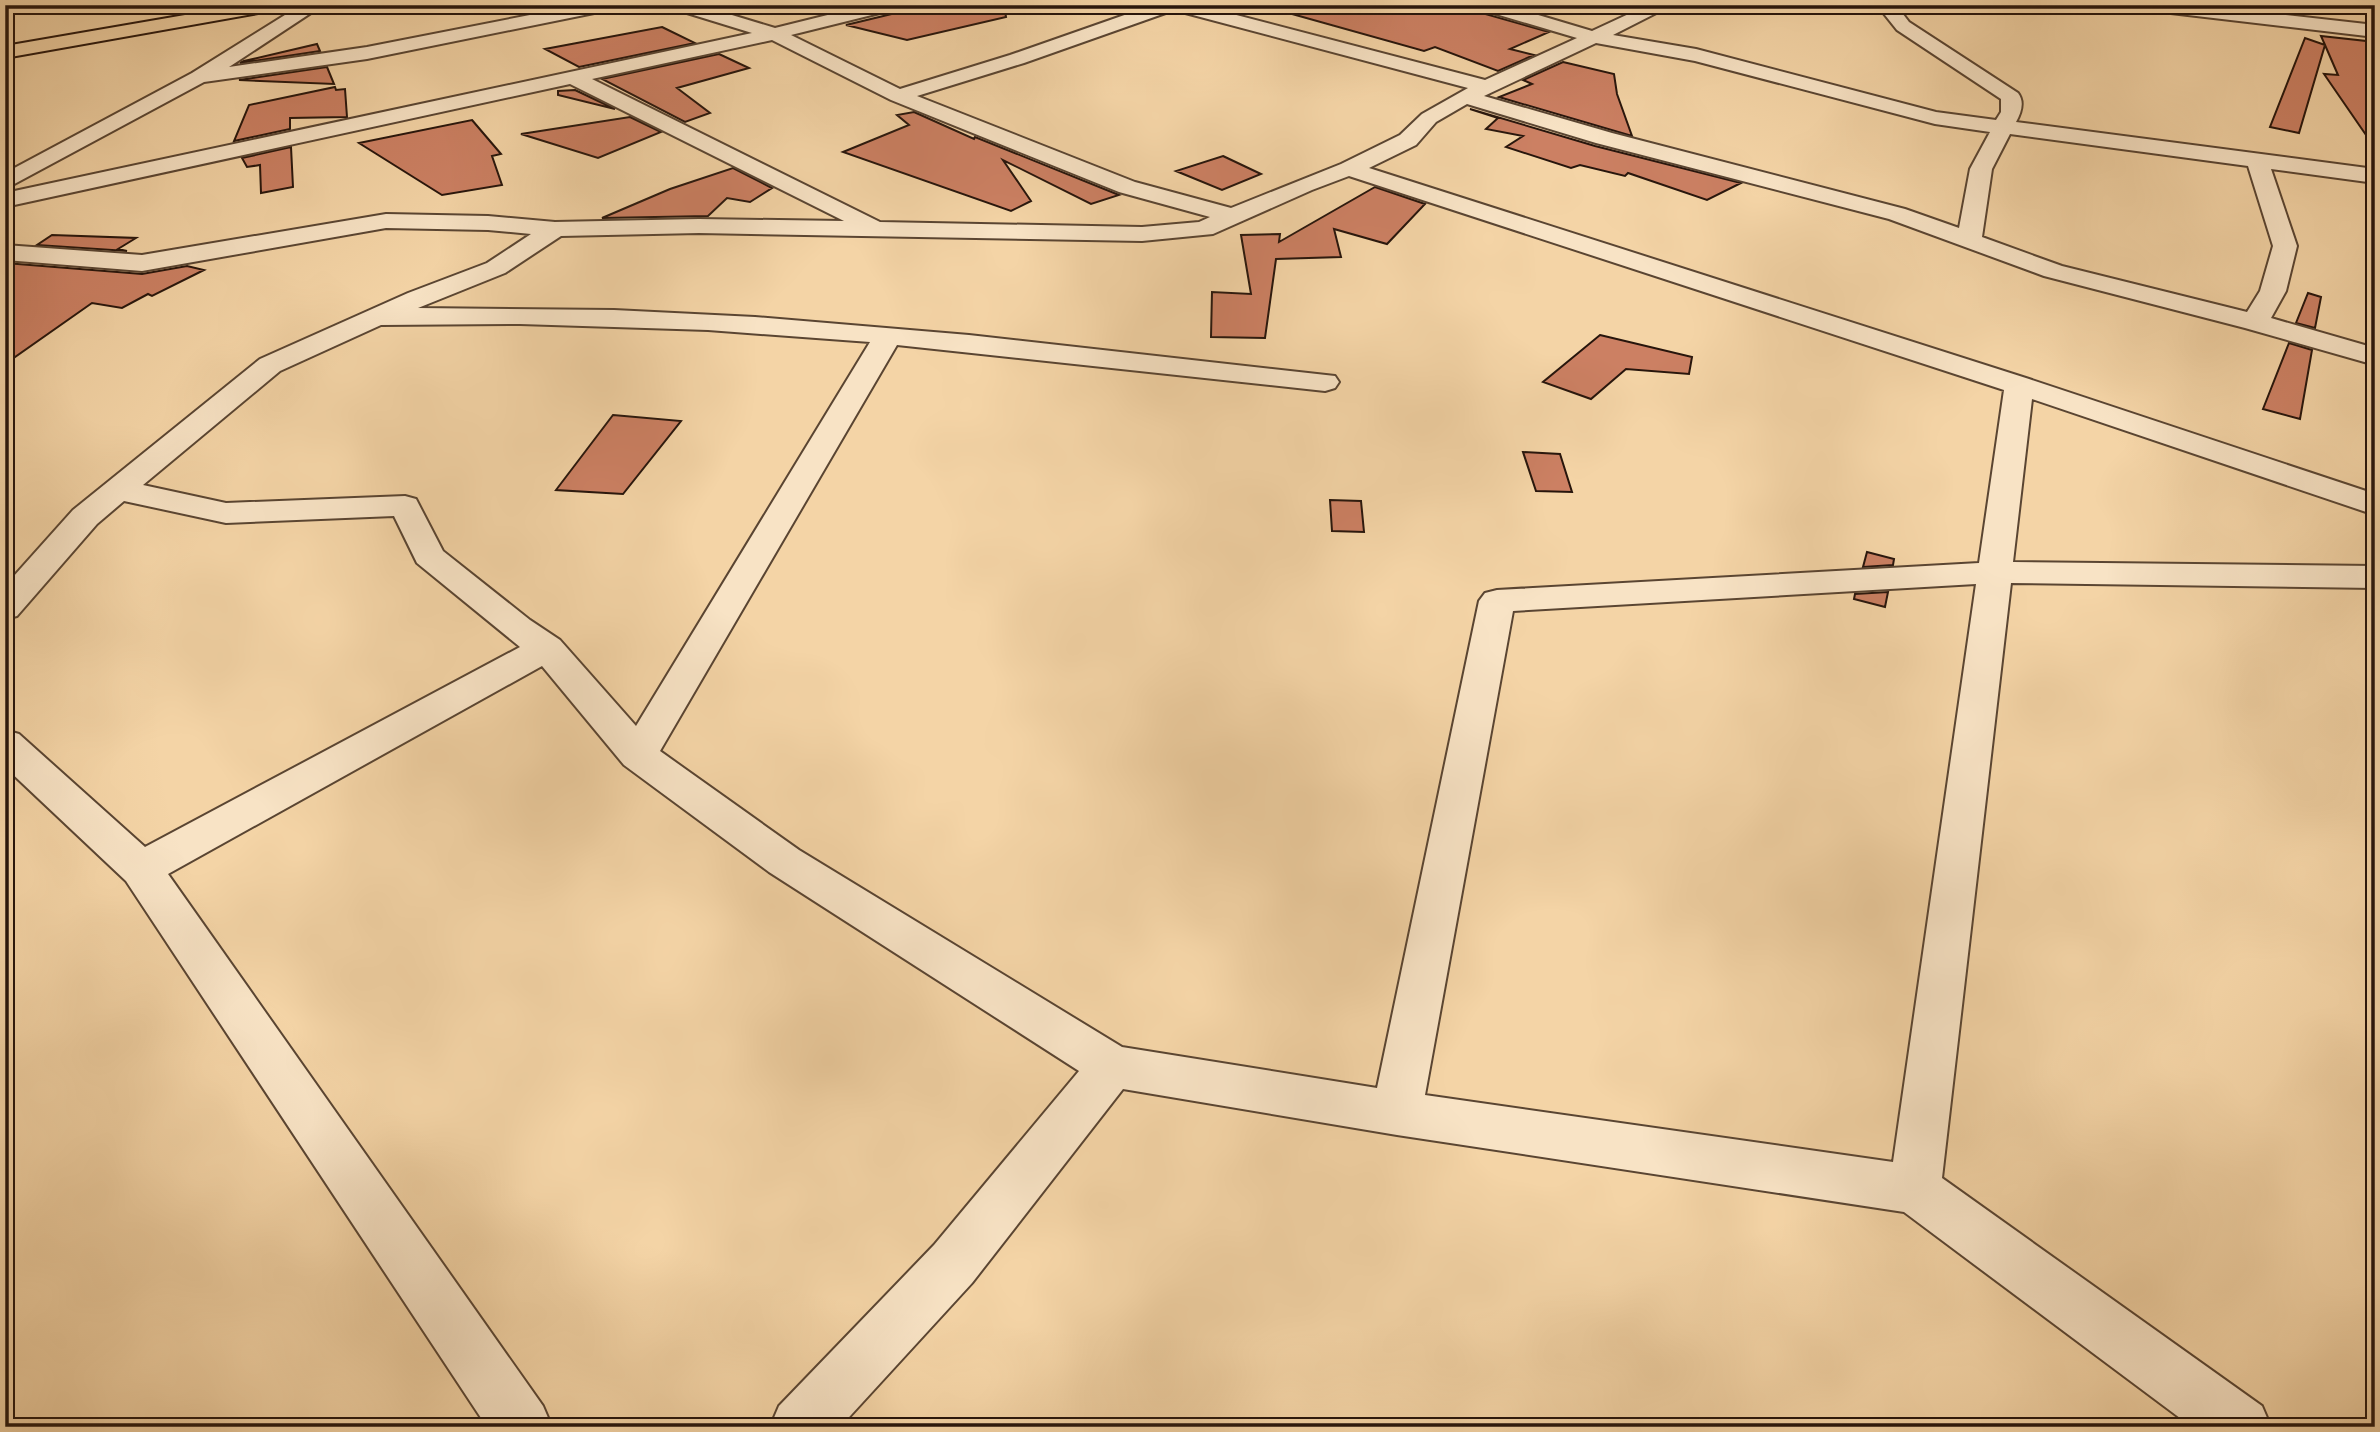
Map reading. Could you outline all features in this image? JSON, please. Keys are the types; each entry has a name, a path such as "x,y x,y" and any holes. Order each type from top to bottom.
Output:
{"main road":[{"path":"5,52 275,5"}],"street":[{"path":"5,183 199,77 314,5"},
{"path":"199,77 367,53 609,5"},
{"path":"680,5 774,34 898,96 1127,187 1232,216"},
{"path":"5,200 774,34 890,5"},
{"path":"898,96 1017,59 1174,5 1476,92 1604,138 1896,214 2053,271 2255,322 2375,357"},
{"path":"1485,5 1597,38 1696,55 1935,118 2375,176"},
{"path":"5,252 142,263 386,221 488,223 555,229 699,226 1142,234 1204,229 1349,169 1408,140 1429,118 1476,92 1663,5"},
{"path":"1886,5 1903,26 2011,97 2011,112 1981,169 1969,241"},
{"path":"2145,5 2375,30"},
{"path":"574,78 878,229"},
{"path":"2255,322 2273,291 2286,246 2257,160"},
{"path":"1349,169 2019,385 2375,505"},
{"path":"5,608 85,517 270,365 496,268 555,229"},
{"path":"379,317 512,315 752,325 888,336 1325,382"},
{"path":"638,755 888,336"},
{"path":"1915,1189 2019,385"},
{"path":"119,490 226,513 405,506 429,556 517,628 547,648 638,755 785,861 1112,1066 1396,1113 1915,1189 2241,1427"},
{"path":"1396,1113 1497,601 1996,572 2375,577"},
{"path":"141,869 547,648"},
{"path":"5,744 141,869 522,1427"},
{"path":"800,1427 953,1264 1112,1066"}],"building":[{"path":"929,5 1004,5 1006,17 907,40 846,25"},
{"path":"1293,5 1474,5 1478,12 1549,32 1510,49 1534,55 1498,71 1435,47 1424,51 1292,14"},
{"path":"662,27 695,43 579,67 545,49"},
{"path":"2321,36 2375,42 2375,148 2324,74 2338,75"},
{"path":"2305,38 2325,45 2299,133 2270,127"},
{"path":"317,44 320,51 240,63 244,61"},
{"path":"719,54 749,68 677,88 710,113 685,122 602,79"},
{"path":"1563,62 1614,74 1617,94 1632,136 1499,97 1532,84 1523,80"},
{"path":"327,67 334,84 239,80"},
{"path":"335,87 336,90 345,89 347,117 290,118 290,129 234,141 249,105"},
{"path":"575,90 615,109 558,95 558,91"},
{"path":"1470,109 1595,146 1741,183 1707,200 1628,173 1625,176 1580,165 1571,168 1506,147 1523,136 1486,129 1498,118"},
{"path":"914,112 974,139 975,137 1119,195 1091,204 1003,160 1031,201 1011,211 843,152 909,125 897,115"},
{"path":"630,117 661,132 598,158 521,134"},
{"path":"472,120 501,154 492,156 502,185 442,195 359,143"},
{"path":"291,147 293,187 261,193 260,165 247,167 242,158"},
{"path":"1223,156 1261,174 1222,190 1176,171"},
{"path":"733,168 772,188 750,202 727,198 708,216 602,218 670,189"},
{"path":"1375,187 1425,204 1387,244 1334,229 1341,257 1276,259 1265,338 1211,337 1212,292 1251,294 1241,235 1280,234 1279,242"},
{"path":"52,235 136,238 118,249 127,251 37,245"},
{"path":"5,263 142,274 187,266 204,270 122,308 92,303 5,364"},
{"path":"2308,293 2321,297 2315,328 2296,323"},
{"path":"1600,335 1692,357 1689,374 1626,369 1591,399 1543,382"},
{"path":"2289,343 2312,350 2300,419 2263,409"},
{"path":"613,415 681,421 623,494 556,490"},
{"path":"1523,452 1560,454 1572,492 1536,491"},
{"path":"1330,500 1361,501 1364,532 1332,531"},
{"path":"1867,552 1894,559 1893,565 1863,567"},
{"path":"1888,592 1885,607 1854,599 1855,594"}]}
